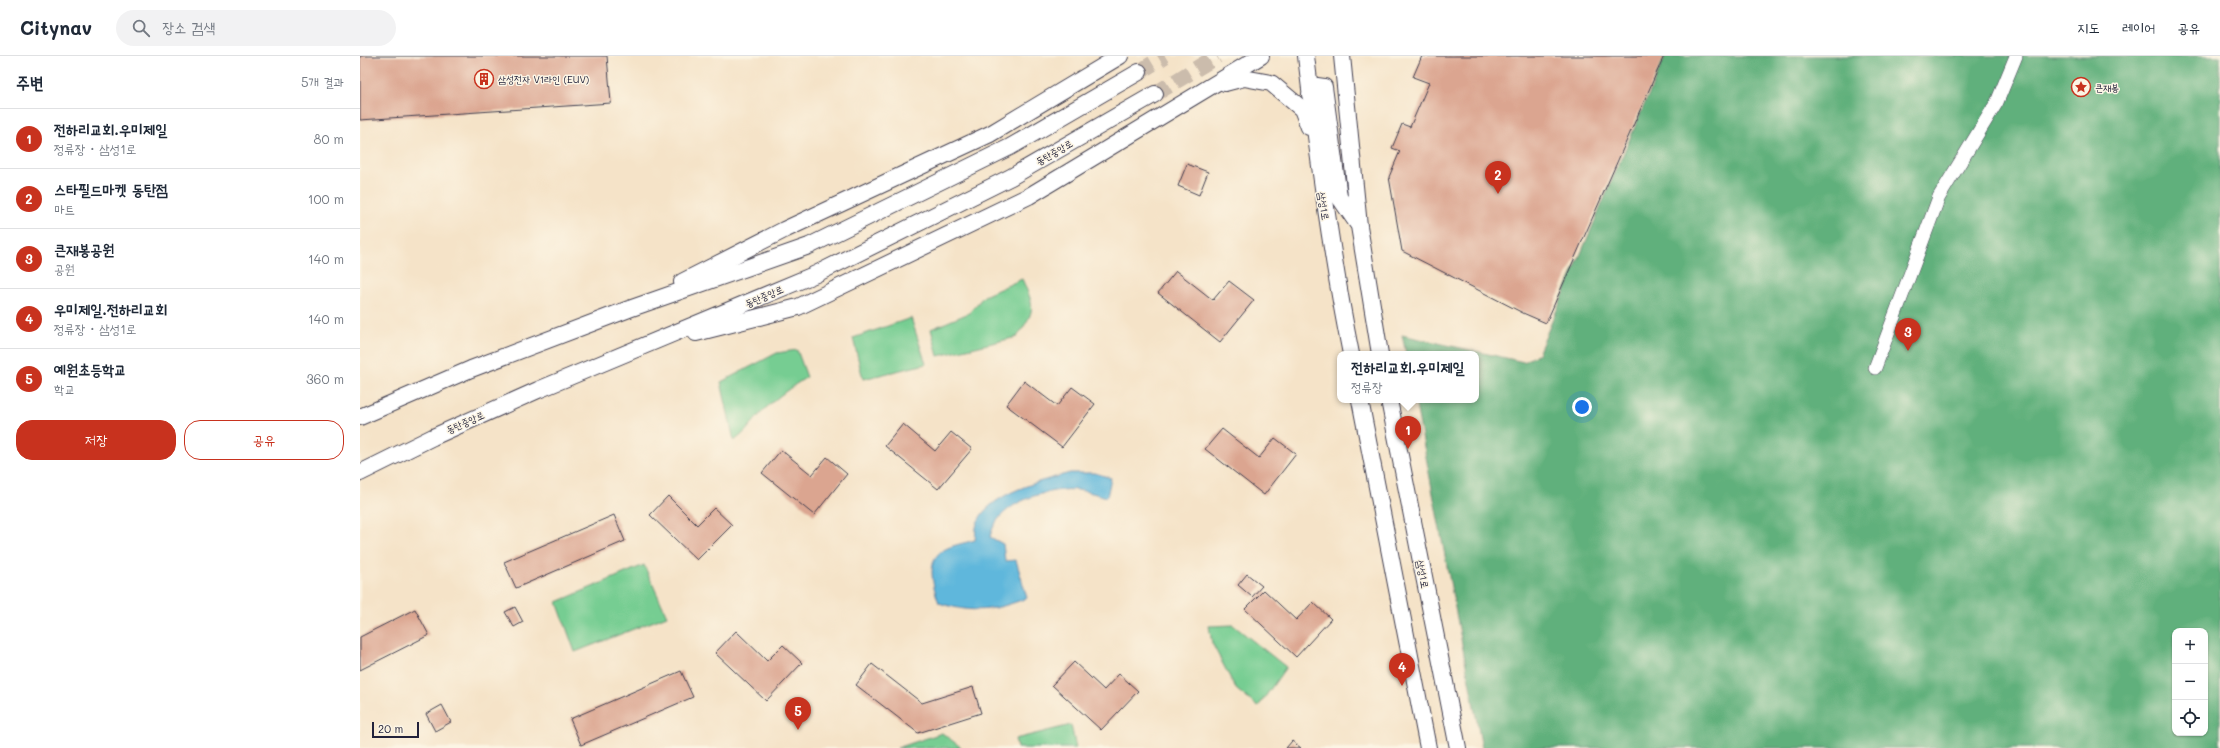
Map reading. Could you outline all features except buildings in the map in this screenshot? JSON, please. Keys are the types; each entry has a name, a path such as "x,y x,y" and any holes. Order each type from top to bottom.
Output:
{"street":[{"path":"629,309 784,230 990,134 1120,56"},
{"path":"1224,78 1237,56"},
{"path":"643,347 798,307 1029,196 1261,56"},
{"name":"삼성1로","path":"1306,56 1315,142 1333,261 1350,351"},
{"path":"1342,56 1358,226 1379,351"},
{"path":"1875,368 1939,197 1997,102 2016,56"},
{"path":"360,417 471,369 629,309 810,246 1010,147 1139,72"},
{"path":"1210,87 1244,78 1271,83 1302,109 1315,142"},
{"path":"1310,95 1317,86 1324,87 1339,197 1358,226"},
{"name":"동탄중앙로","path":"360,473 454,427 823,271 1011,177 1155,94"},
{"path":"1361,403 1428,748"},
{"name":"삼성1로","path":"1390,403 1458,748"}],"green space":[{"path":"1665,56 2220,56 2220,748 1482,748 1416,403 1479,403 1479,352 1524,362 1538,354"},
{"path":"1022,279 1030,297 1032,309 1027,321 1017,337 938,356 931,329 969,313 984,296"},
{"path":"911,318 926,364 863,379 853,338"},
{"path":"1402,335 1474,351 1405,351"},
{"path":"797,350 807,377 774,401 760,414 743,434 734,441 721,382 777,353"},
{"path":"644,565 667,616 575,652 557,602"},
{"path":"1233,625 1286,667 1258,707 1236,689 1212,643 1209,626"},
{"path":"1071,725 1076,748 1017,748 1015,739"},
{"path":"942,733 962,748 897,748"}],"water":[{"path":"1070,473 1095,473 1111,478 1107,497 1084,491 1073,490 1062,490 1039,494 1017,503 1000,517 994,526 990,537 1003,544 1005,561 1016,560 1027,598 1004,606 983,610 963,609 939,603 933,583 932,569 937,556 942,551 958,544 975,540 977,523 984,511 1005,496 1032,484"}],"tunnel":[{"path":"1139,72 1165,56"},
{"path":"1155,94 1217,56"}],"place":[{"name":"삼성전자 V1라인 (EUV)","path":"484,79"},
{"name":"큰재봉","path":"2081,87"},
{"name":"스타필드마켓 동탄점","path":"1498,194"},
{"name":"큰재봉공원","path":"1908,351"},
{"name":"전하리교회.우미제일","path":"1408,449"},
{"name":"우미제일.전하리교회","path":"1402,686"},
{"name":"예원초등학교","path":"798,730"}]}
